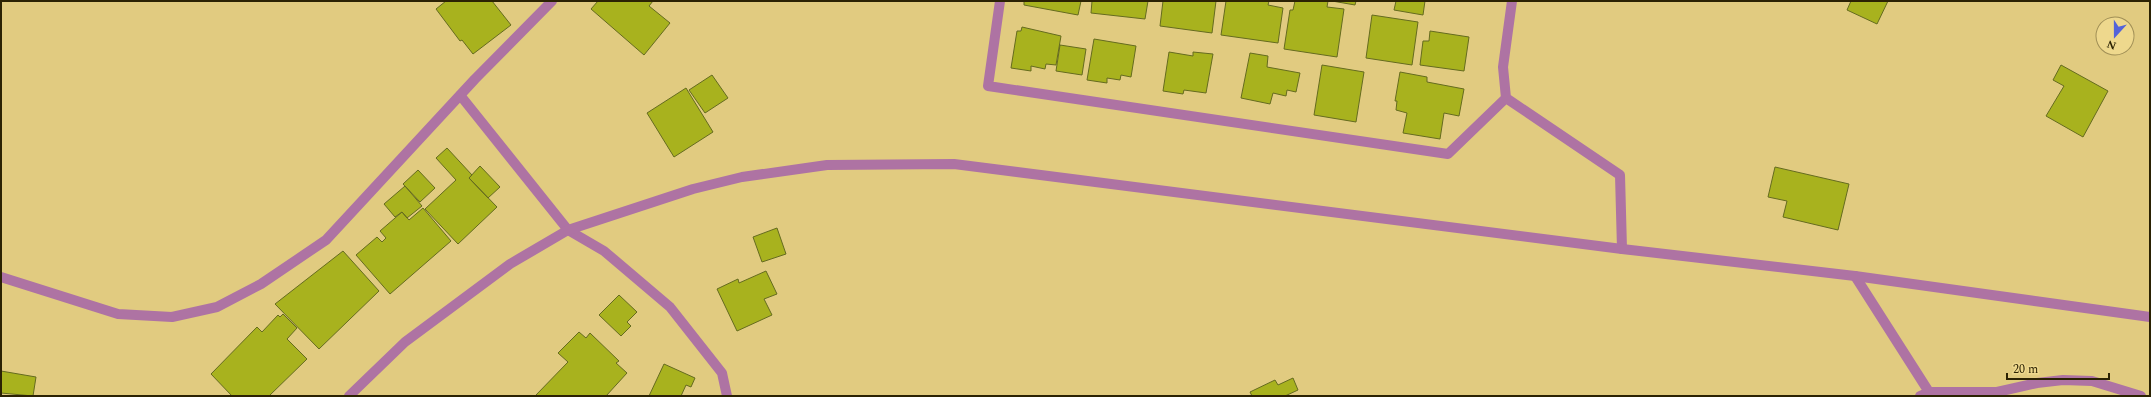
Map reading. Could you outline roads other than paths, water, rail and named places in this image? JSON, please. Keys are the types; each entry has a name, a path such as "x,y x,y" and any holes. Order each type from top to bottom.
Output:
{"street":[{"path":"1,277 118,314 172,317 216,307 261,284 326,240 460,95 552,1"},
{"path":"1000,1 988,86 1448,154 1506,98"},
{"path":"1506,98 1503,67 1512,1"},
{"path":"460,95 568,230 604,250 670,307 722,373 727,396"},
{"path":"1506,98 1620,175 1622,249"},
{"path":"348,396 405,342 510,264 568,230 693,188 742,177 827,164 954,164 1622,249 1855,276 2150,317"},
{"path":"1855,276 1924,394 1997,392 2037,383 2062,380 2092,381 2141,396"}]}
